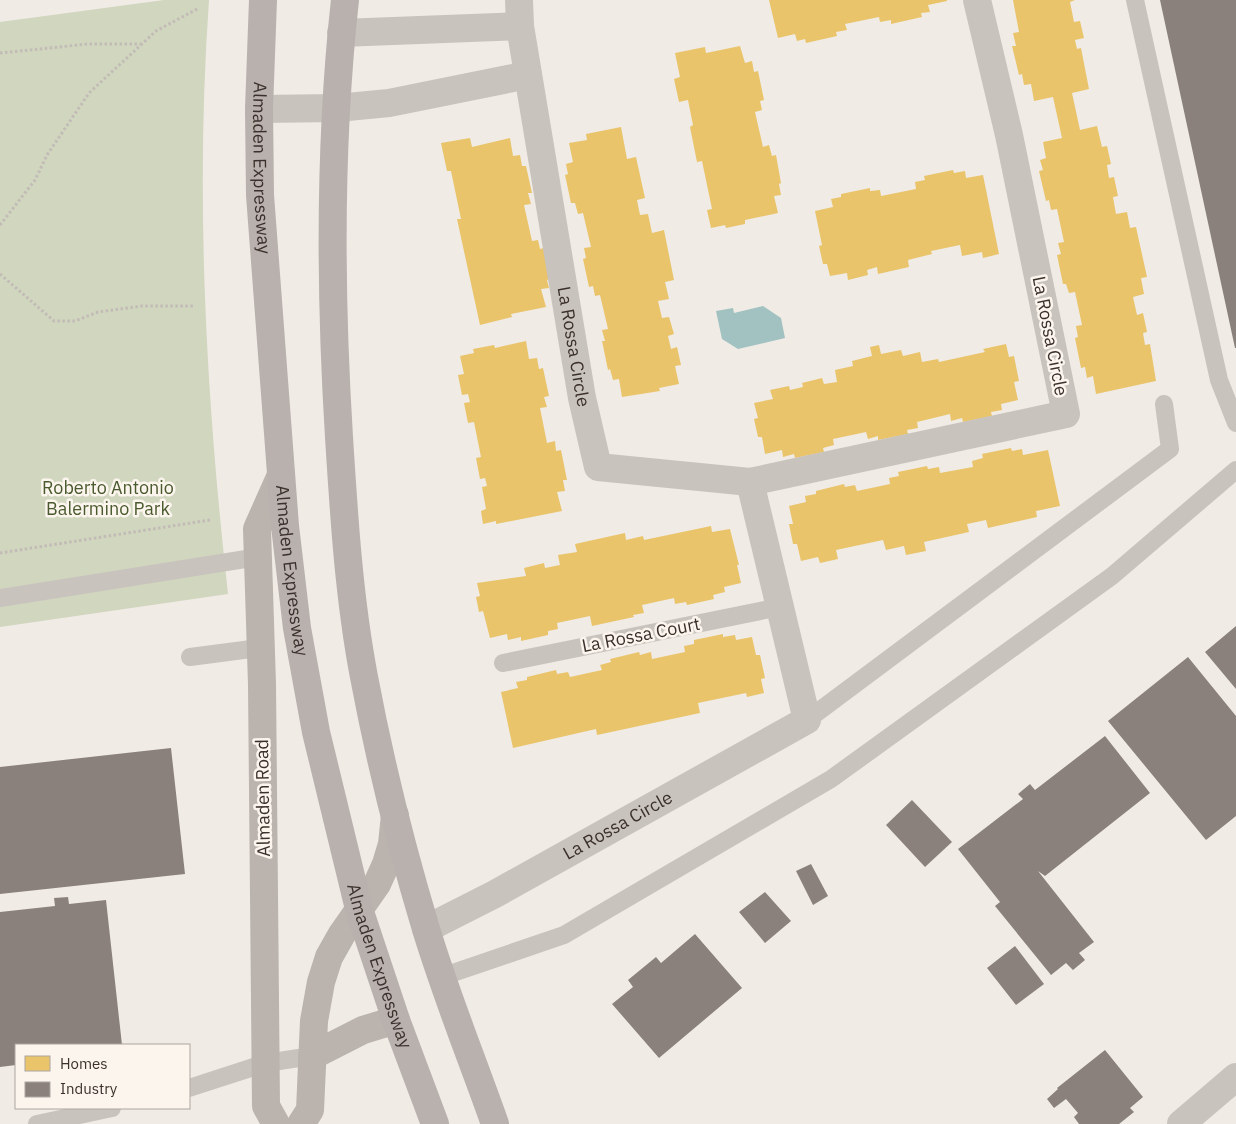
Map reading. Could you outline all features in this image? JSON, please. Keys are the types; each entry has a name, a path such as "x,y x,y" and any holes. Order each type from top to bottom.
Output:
{"main road":[{"name":"Almaden Expressway","path":"263,0 260,195 281,475 297,628 316,732 360,909 396,1020 435,1124"},
{"path":"345,0 341,33 334,190 333,342 345,541 364,676 395,815 441,977 494,1124"}],"street":[{"name":"La Rossa Circle","path":"341,33 519,13 582,398 598,467 750,482 1066,414 1009,135 977,0"},
{"path":"260,109 337,108 389,103 528,75"},
{"name":"Almaden Road","path":"276,1124 266,1106 262,684 257,529 281,475"},
{"path":"750,482 807,720"},
{"name":"La Rossa Circle","path":"426,929 495,894 807,720"},
{"path":"301,1124 310,1110 314,1021 321,982 329,957 342,934 377,884 386,864 392,844 395,815"},
{"path":"312,1056 363,1030 396,1020"},
{"path":"1180,1124 1236,1077"}],"lane":[{"path":"1135,0 1219,380 1236,423"},
{"name":"La Rossa Circle","path":"807,720 1170,449 1164,404"},
{"path":"441,977 564,935 831,779 1112,576 1236,470"},
{"path":"0,598 258,558"},
{"name":"La Rossa Court","path":"502,663 780,607"},
{"path":"190,657 260,648"},
{"path":"190,1088 266,1063 312,1056"},
{"path":"36,1124 107,1109"}],"path":[{"path":"0,225 35,180 48,155 89,93 156,31 199,8"},
{"path":"0,53 88,44 143,44"},
{"path":"0,274 54,321 75,321 98,312 142,306 195,306"},
{"path":"0,553 210,520"}],"green space":[{"name":"Roberto Antonio Balermino Park","path":"164,0 209,0 203,149 205,297 214,446 228,594 0,627 0,22"}],"water":[{"path":"763,306 781,318 785,338 738,349 722,339 716,311 733,308 734,313"}],"building: Homes":[{"path":"769,0 947,1 928,5 930,12 921,13 922,17 891,24 891,20 880,22 879,17 845,24 847,30 836,32 837,36 806,43 805,39 797,41 795,34 778,38"},
{"path":"1013,0 1075,0 1070,2 1074,22 1080,21 1084,38 1075,40 1077,49 1081,48 1089,89 1072,93 1080,130 1097,126 1102,147 1107,146 1111,164 1107,165 1109,178 1114,177 1118,196 1113,197 1116,214 1127,212 1130,228 1136,227 1147,277 1141,278 1144,294 1133,297 1137,315 1143,313 1147,332 1143,333 1145,345 1150,344 1156,381 1096,394 1093,376 1087,378 1085,367 1081,368 1075,338 1078,337 1076,326 1082,325 1075,292 1069,293 1066,284 1063,284 1057,255 1061,254 1058,243 1064,242 1057,209 1051,210 1049,200 1046,201 1039,171 1043,170 1040,160 1046,158 1043,142 1062,138 1053,97 1034,101 1031,84 1024,85 1022,74 1019,75 1012,46 1016,46 1013,33 1019,32"},
{"path":"740,46 745,63 752,61 754,72 758,71 764,100 760,101 762,110 755,112 763,147 769,145 772,156 776,155 781,195 774,196 778,213 745,220 745,224 726,228 725,225 711,228 707,210 712,209 702,161 697,162 690,127 693,125 688,100 679,102 674,79 680,77 675,53 705,47 706,53"},
{"path":"621,127 627,159 636,157 645,198 637,200 640,215 648,214 652,233 664,230 674,280 665,282 669,299 658,301 662,318 669,317 674,334 668,336 671,349 677,347 681,365 675,366 679,384 659,388 660,391 622,397 619,379 613,380 610,369 608,370 602,341 605,341 602,330 608,329 600,295 595,296 593,286 589,287 583,259 586,258 584,248 591,247 583,213 578,214 575,203 571,203 565,175 568,174 566,164 573,162 569,143 587,140 586,134"},
{"path":"470,138 472,147 510,138 513,156 520,155 522,166 526,166 532,193 528,193 531,204 524,205 532,241 538,240 540,249 544,248 551,278 547,280 549,288 541,289 546,307 511,314 512,317 480,325 457,219 461,219 451,171 447,171 441,143"},
{"path":"953,170 954,173 965,171 966,178 983,175 999,254 983,258 982,252 962,256 960,245 931,251 932,254 908,260 909,267 878,274 877,267 867,270 868,275 848,280 847,273 830,276 827,264 823,264 819,246 822,245 815,211 833,207 831,199 841,197 841,194 870,188 870,191 880,190 881,196 916,189 915,182 925,180 924,176"},
{"path":"526,341 529,359 537,358 539,369 543,368 549,396 544,397 547,407 540,408 547,443 555,441 556,451 561,450 567,480 563,480 565,491 557,492 562,511 496,524 496,521 483,524 481,511 486,509 482,487 487,486 485,478 480,479 476,458 481,457 474,422 468,423 464,403 470,402 468,394 462,395 458,375 464,374 460,356 474,353 473,349 494,345 495,348"},
{"path":"1006,344 1009,357 1014,356 1019,381 1014,382 1018,400 1001,404 1002,410 991,412 992,416 963,422 962,418 951,421 950,414 917,422 918,428 907,430 908,434 878,440 878,436 868,439 866,432 833,439 834,445 823,448 824,452 795,458 794,454 783,457 782,450 765,454 762,437 758,437 754,419 758,418 754,403 773,399 770,390 789,386 790,390 803,387 802,383 822,378 824,384 837,382 835,370 853,366 852,361 872,356 870,347 879,345 881,354 901,350 903,356 920,352 922,362 938,359 939,362 985,352 983,349"},
{"path":"1011,448 1012,451 1022,449 1023,455 1048,450 1060,506 1036,511 1037,517 988,528 986,520 967,524 969,532 924,542 926,551 906,555 904,546 886,550 883,540 836,550 838,559 820,563 818,557 801,561 797,544 793,544 789,524 793,524 789,506 806,502 805,496 816,494 816,491 844,484 845,487 855,485 857,491 890,484 889,478 899,476 898,472 927,466 928,469 939,467 940,473 973,467 972,461 983,458 982,454"},
{"path":"711,526 712,532 730,529 739,565 737,565 741,583 724,587 725,592 713,595 714,599 687,605 686,602 675,604 674,598 642,605 644,613 592,626 590,616 557,623 558,629 548,631 548,635 521,641 521,637 508,640 507,634 490,638 483,611 479,612 476,597 480,596 477,583 526,576 524,568 544,563 545,568 560,565 558,555 577,552 575,544 625,533 626,540 643,536 644,540"},
{"path":"723,634 723,637 735,635 736,640 752,637 756,655 760,655 765,678 761,679 764,693 747,697 746,693 698,703 700,713 597,735 596,729 513,748 501,692 518,688 516,682 527,680 527,677 556,670 557,674 568,672 570,677 602,670 600,665 611,662 610,659 639,652 640,655 651,652 652,659 685,652 684,646 694,644 694,640"}],"building: Industry":[{"path":"1160,0 1236,0 1236,348 1235,348"},
{"path":"1236,626 1236,689 1205,652"},
{"path":"1188,657 1236,716 1236,816 1206,840 1108,721"},
{"path":"1105,736 1150,793 1045,876 1038,871 1094,942 1079,953 1085,960 1073,970 1066,963 1051,975 995,906 1000,902 958,849 1023,799 1018,794 1030,784 1035,790"},
{"path":"171,748 185,874 0,894 0,767"},
{"path":"912,800 952,842 925,867 886,825"},
{"path":"811,864 828,896 813,905 796,871"},
{"path":"765,892 791,921 765,943 739,912"},
{"path":"68,897 69,904 106,900 122,1044 15,1044 15,1065 0,1067 0,912 55,906 54,898"},
{"path":"695,934 742,988 659,1058 612,1004 633,987 628,980 656,957 661,963"},
{"path":"1015,946 1044,984 1016,1005 987,968"},
{"path":"1105,1050 1143,1097 1130,1108 1134,1112 1119,1124 1079,1124 1074,1117 1078,1113 1066,1099 1054,1108 1047,1099 1057,1088"}]}
